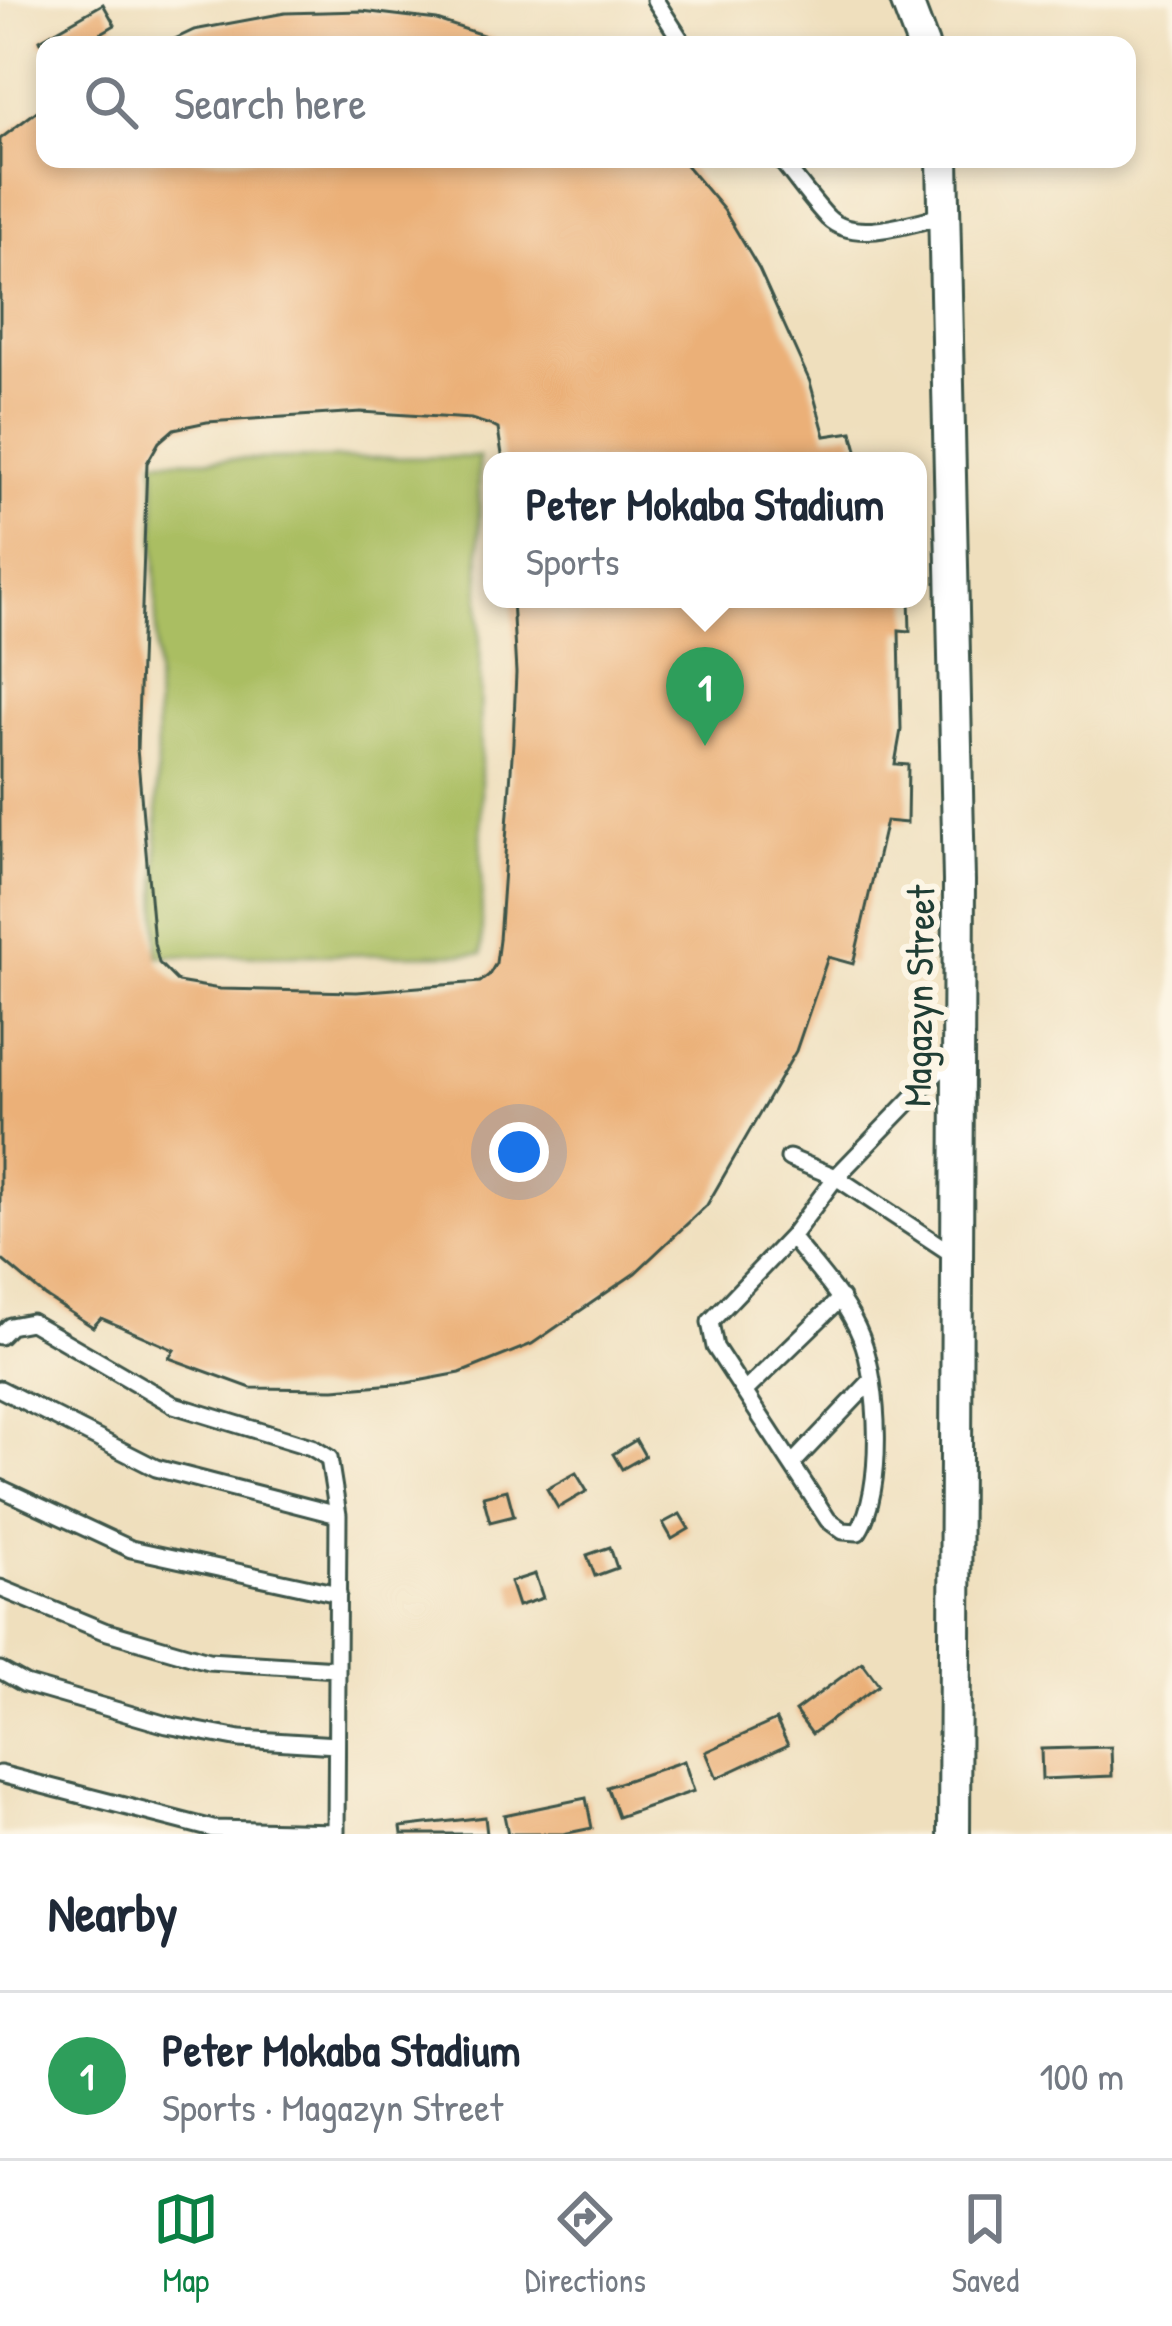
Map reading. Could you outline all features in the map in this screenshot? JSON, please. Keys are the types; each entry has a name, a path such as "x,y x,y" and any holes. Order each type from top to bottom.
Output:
{"street":[{"path":"906,0 919,36"},
{"name":"Magazyn Street","path":"944,168 959,881 954,1834"}],"lane":[{"path":"655,0 678,36"},
{"path":"787,168 829,218 845,227 872,230 947,215"},
{"path":"790,1237 841,1298 862,1339 872,1381 876,1445 870,1495 858,1532 834,1526 715,1347 710,1322 790,1237 836,1178 957,1052"},
{"path":"789,1158 836,1178 954,1255"},
{"path":"743,1392 841,1298"},
{"path":"0,1336 10,1326 31,1322 174,1405 311,1447 328,1458 338,1515 336,1833 213,1829 0,1774"},
{"path":"792,1464 872,1381"},
{"path":"0,1389 156,1468 338,1515"},
{"path":"0,1488 131,1549 338,1594"},
{"path":"0,1588 104,1631 208,1661 337,1669"},
{"path":"0,1670 25,1684 167,1725 240,1739 336,1745"}],"green space":[{"path":"479,457 482,954 158,956 155,460"}],"building":[{"path":"103,4 115,25 96,36 47,36"},
{"path":"362,11 437,20 486,36 181,36 285,13"},
{"path":"36,112 36,168 689,168 724,210 759,269 810,382 825,436 852,432 858,452 502,452 498,429 471,419 361,412 207,422 174,429 159,442 147,463 137,749 154,943 159,963 178,982 220,989 357,992 480,982 489,975 499,940 513,742 512,608 909,608 910,631 899,630 901,730 895,764 908,765 907,823 886,821 853,964 828,957 796,1051 707,1205 635,1273 532,1344 460,1373 407,1383 334,1389 251,1388 169,1358 174,1350 101,1318 93,1327 45,1296 0,1258 0,139"},
{"path":"636,1440 645,1456 622,1469 613,1454"},
{"path":"576,1473 587,1491 558,1508 547,1489"},
{"path":"507,1490 514,1516 490,1522 483,1496"},
{"path":"680,1514 689,1529 672,1539 663,1523"},
{"path":"610,1547 617,1568 595,1576 587,1555"},
{"path":"535,1574 543,1598 518,1606 510,1582"},
{"path":"862,1662 879,1685 812,1734 795,1711"},
{"path":"776,1720 788,1745 717,1778 706,1752"},
{"path":"1111,1747 1112,1776 1042,1779 1041,1749"},
{"path":"684,1761 694,1791 618,1817 607,1787"},
{"path":"586,1798 592,1828 563,1834 508,1834 504,1815"},
{"path":"485,1817 487,1834 402,1834 401,1827"}],"place":[{"name":"Peter Mokaba Stadium","path":"705,746"}]}
